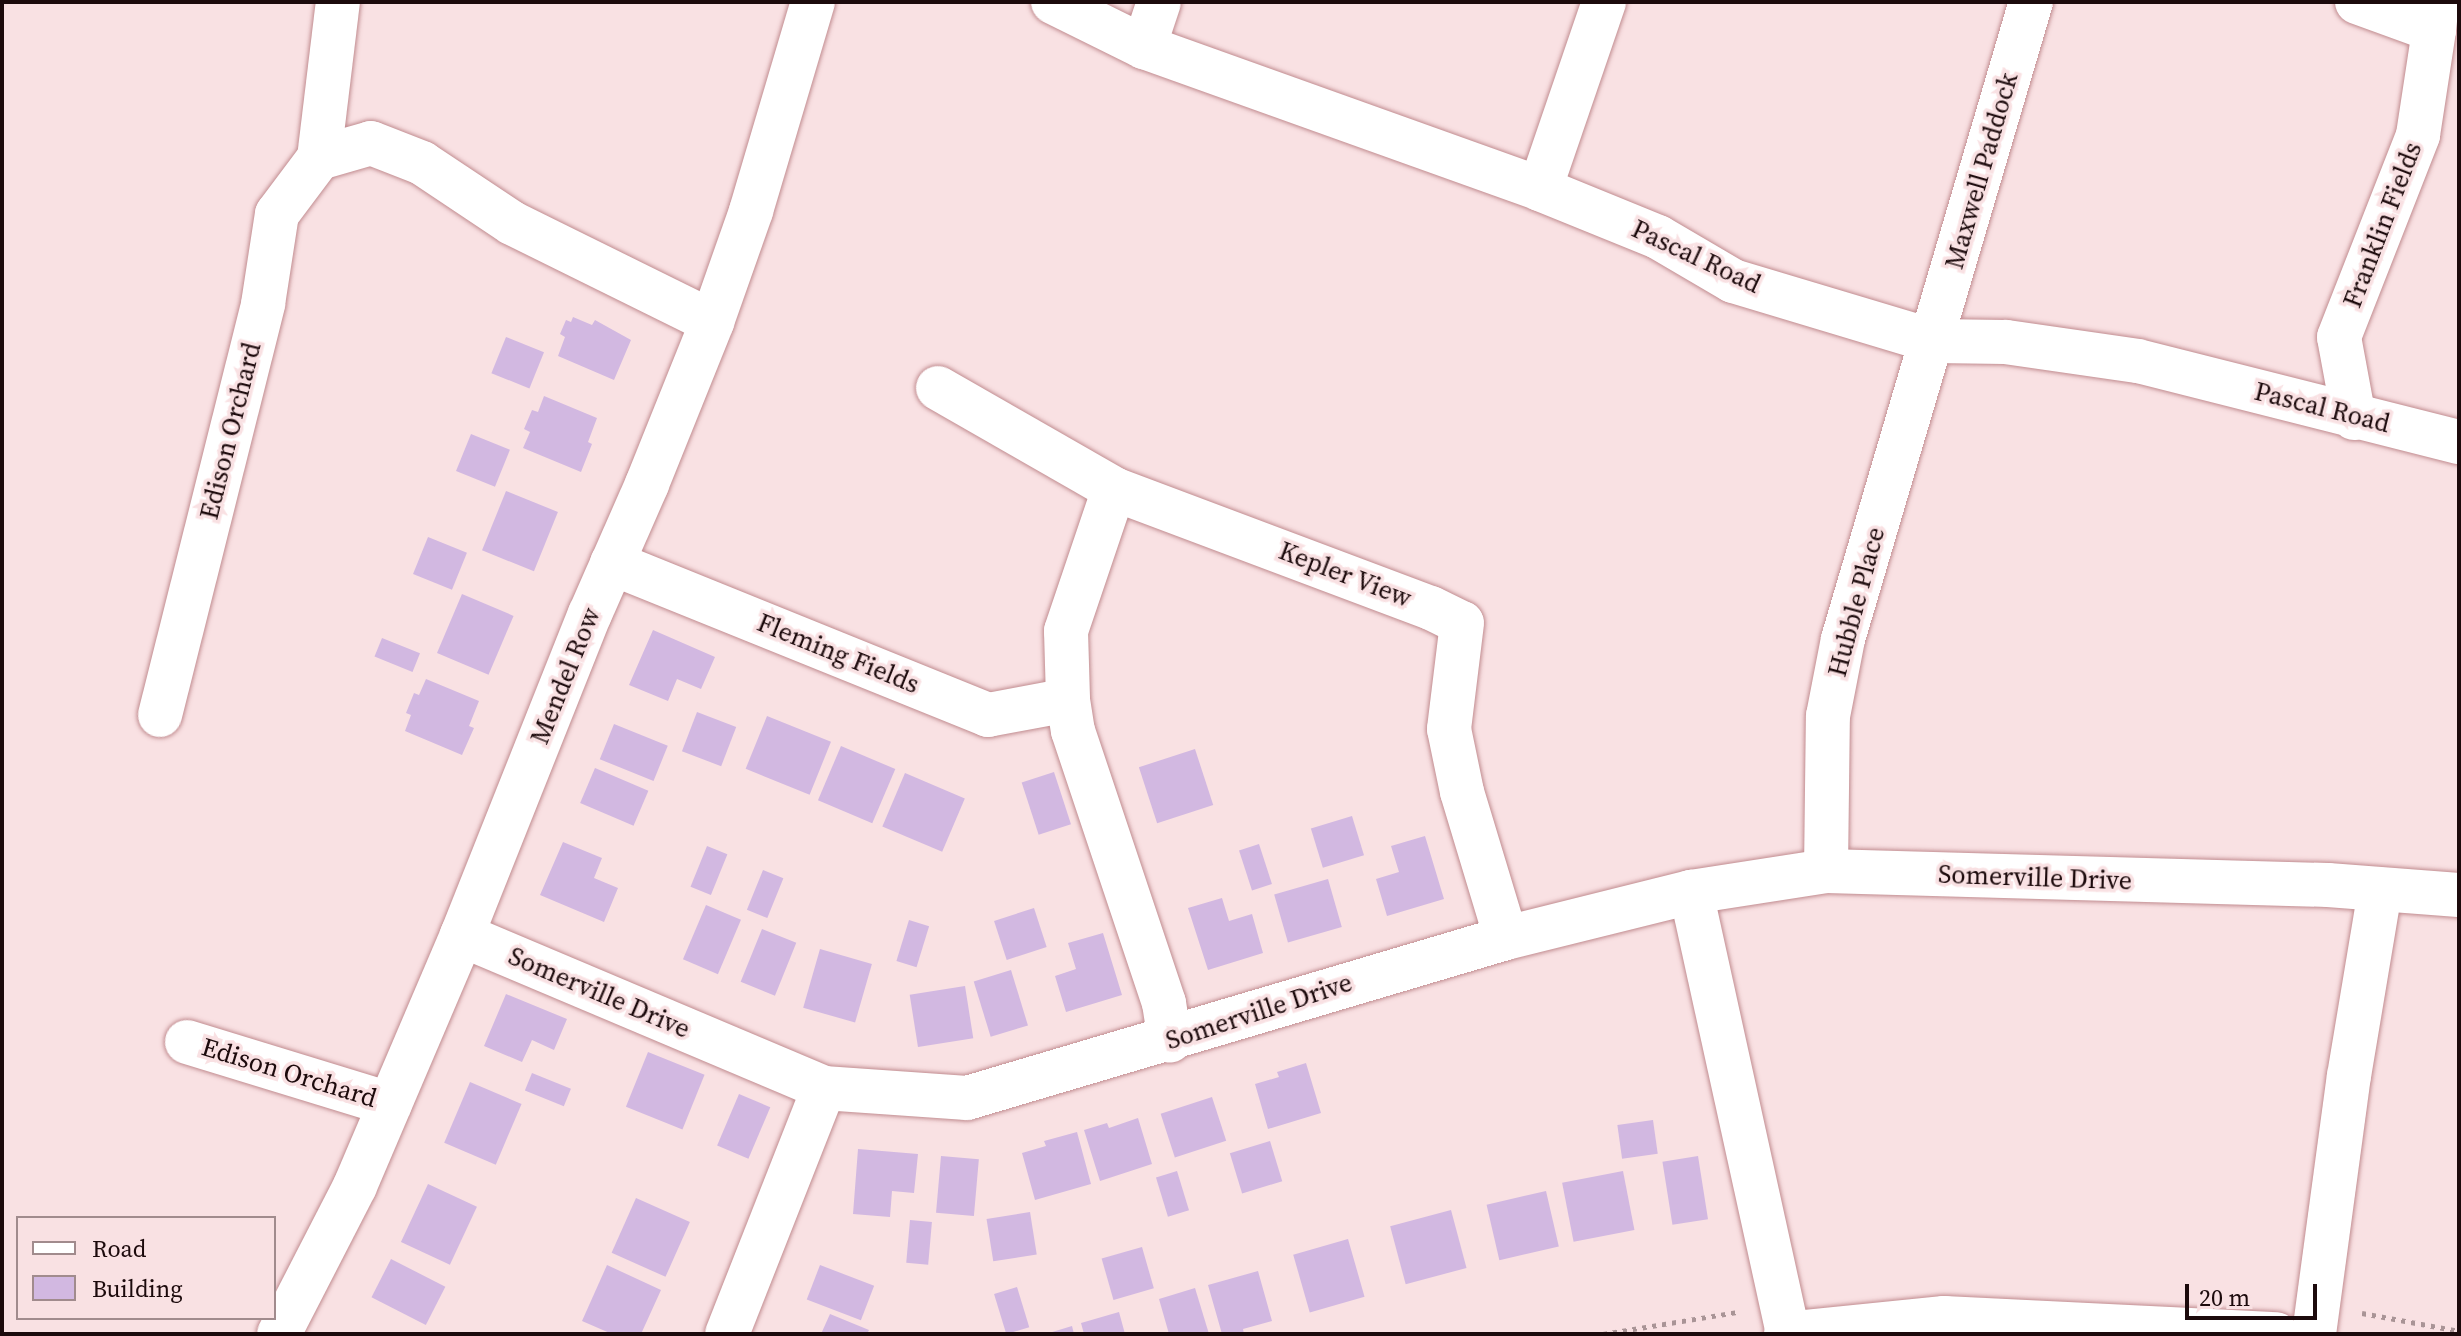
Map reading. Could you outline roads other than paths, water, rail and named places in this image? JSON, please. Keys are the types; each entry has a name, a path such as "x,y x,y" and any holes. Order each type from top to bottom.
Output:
{"street":[{"name":"Edison Orchard","path":"160,715 263,304 277,214 319,158 338,2"},
{"name":"Mendel Row","path":"279,1334 355,1186 462,935 712,322 751,211 813,2"},
{"name":"Pascal Road","path":"1053,2 1144,47 1540,189 1658,237 1733,281 1933,341 2006,342 2138,361 2354,418 2459,442"},
{"path":"1144,47 1159,2"},
{"path":"1540,189 1604,2"},
{"name":"Maxwell Paddock","path":"1933,341 2031,2"},
{"name":"Franklin Fields","path":"2354,418 2339,337 2418,135 2435,16 2357,2"},
{"path":"319,158 371,143 422,163 512,223 712,322"},
{"name":"Hubble Place","path":"1826,871 1828,716 1843,639 1933,341"},
{"name":"Kepler View","path":"938,388 1114,489 1431,608 1462,623 1449,729 1462,792 1506,938"},
{"path":"1114,489 1066,631 1068,700 1073,731 1164,1003 1170,1041"},
{"name":"Fleming Fields","path":"612,563 988,715 1068,700"},
{"name":"Somerville Drive","path":"462,935 824,1088 967,1098 1170,1041 1327,989 1506,938 1691,892 1826,871 2328,885 2459,895"},
{"path":"2314,1334 2349,1076 2380,890"},
{"path":"1691,892 1787,1334 1944,1318 2277,1334"},
{"name":"Edison Orchard","path":"187,1042 390,1104"},
{"path":"727,1334 824,1088"}]}
